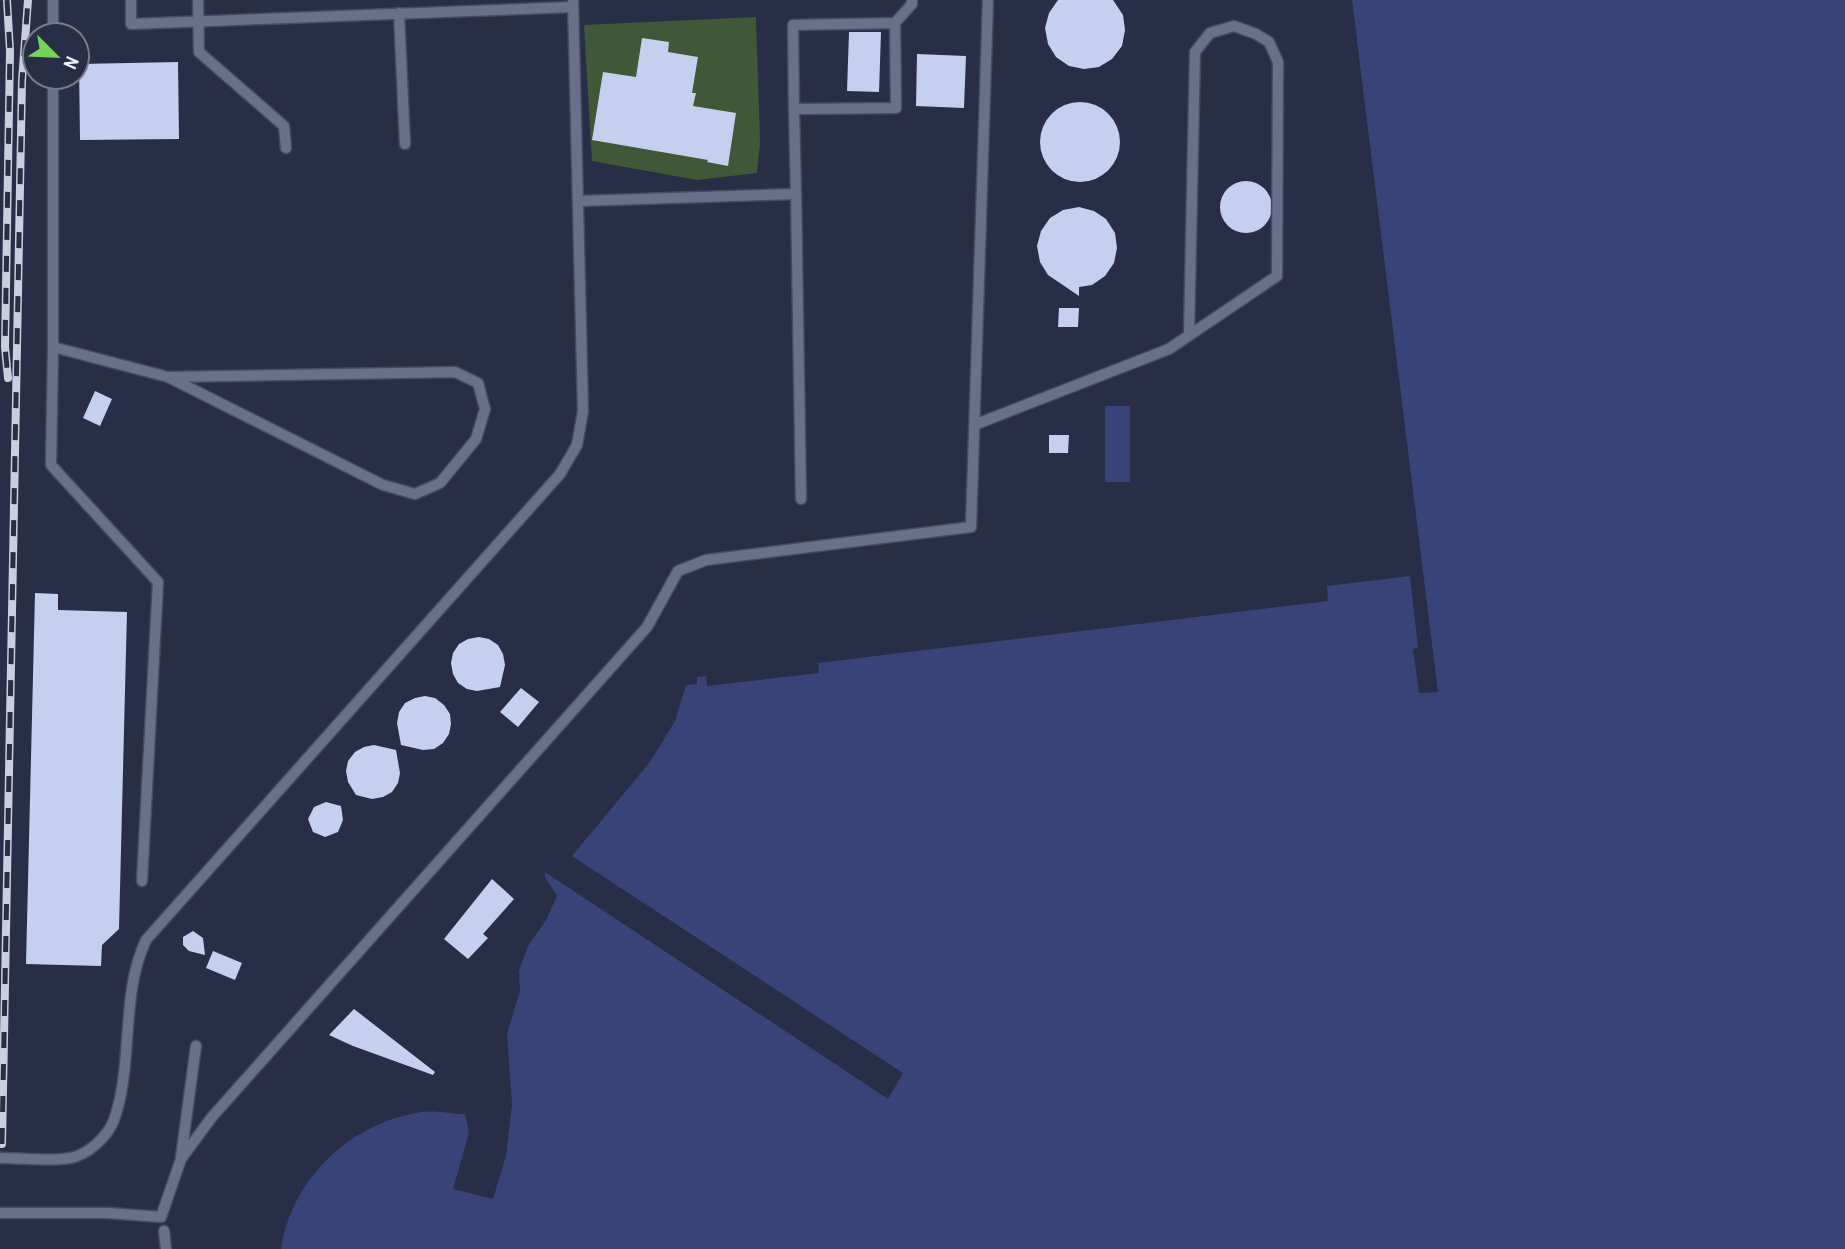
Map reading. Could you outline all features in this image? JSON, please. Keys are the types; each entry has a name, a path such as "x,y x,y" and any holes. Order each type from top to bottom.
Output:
{"lane":[{"path":"53,0 53,21"},
{"path":"0,1158 71,1158 99,1141 113,1123 119,1100 136,962 146,940 560,474 577,445 583,411 573,3 131,24 131,0"},
{"path":"198,0 199,52 284,126 286,148"},
{"path":"794,109 896,108 895,23 912,4 912,0"},
{"path":"181,1159 212,1117 647,627 678,571 706,560 971,527 988,0"},
{"path":"399,13 405,144"},
{"path":"801,499 793,25 895,23"},
{"path":"974,425 1169,349 1277,276 1278,62 1269,42 1234,26 1210,33 1195,52 1189,335"},
{"path":"53,91 51,465 158,582 142,881"},
{"path":"579,201 796,194"},
{"path":"53,347 168,377 383,485 415,494 440,483 475,439 485,409 478,383 455,372 168,377"},
{"path":"0,1213 108,1213 161,1217 181,1159 196,1046"},
{"path":"164,1231 166,1249"}],"green space":[{"path":"756,17 760,142 757,173 697,180 592,161 584,25"}],"water":[{"path":"1352,0 1845,0 1845,1249 281,1249 287,1223 312,1177 349,1141 396,1118 422,1112 465,1114 469,1133 453,1189 493,1199 506,1156 512,1104 507,1034 520,991 519,971 528,946 546,920 557,896 545,877 545,872 888,1099 903,1073 572,856 650,762 675,721 686,685 697,684 697,677 706,676 707,686 819,673 818,663 1328,601 1327,586 1410,576 1418,648 1413,649 1419,693 1438,692"},
{"path":"1105,406 1130,406 1130,482 1105,482"}],"building":[{"path":"1058,0 1113,0 1123,15 1125,30 1122,46 1112,59 1099,67 1084,69 1069,66 1056,57 1048,44 1045,28 1049,13"},
{"path":"849,32 881,32 879,92 847,91"},
{"path":"642,38 669,42 668,52 698,57 692,93 696,93 693,106 736,113 728,166 707,162 708,160 592,140 603,72 636,77"},
{"path":"917,54 966,56 964,108 916,106"},
{"path":"178,62 179,139 80,140 79,91 91,91 91,64"},
{"path":"1080,102 1095,105 1108,114 1117,127 1120,142 1117,157 1108,170 1095,179 1080,182 1065,179 1052,170 1043,157 1040,142 1043,127 1052,114 1065,105"},
{"path":"1246,181 1265,188 1272,207 1265,226 1246,233 1227,226 1220,207 1227,188"},
{"path":"1079,207 1094,211 1106,219 1115,233 1117,248 1114,263 1105,276 1092,285 1079,287 1079,296 1048,275 1040,262 1037,246 1041,231 1050,218 1063,210"},
{"path":"1059,308 1079,308 1078,327 1058,327"},
{"path":"95,391 112,399 100,426 83,418"},
{"path":"1049,435 1069,435 1068,453 1049,453"},
{"path":"35,593 58,594 58,610 127,612 119,929 102,945 101,966 26,964"},
{"path":"479,637 498,645 503,654 505,665 500,687 477,691 467,689 458,683 453,674 453,653 459,644"},
{"path":"521,688 539,702 518,727 500,712"},
{"path":"425,696 435,698 450,714 449,734 443,743 434,749 423,750 401,745 397,723 399,712 405,703"},
{"path":"374,745 396,750 400,773 392,792 372,799 356,795 348,782 346,771 348,761 355,752"},
{"path":"326,802 341,806 343,820 338,832 325,837 313,832 308,819 314,807"},
{"path":"492,879 514,899 483,934 488,938 468,959 444,939"},
{"path":"193,931 203,938 205,955 189,951 183,945 183,937"},
{"path":"213,951 242,963 235,980 206,968"},
{"path":"354,1009 435,1072 433,1075 329,1035"}],"railway":[{"path":"7,0 10,51 5,347 8,378"},
{"path":"2,1144 22,81 28,0"}]}
